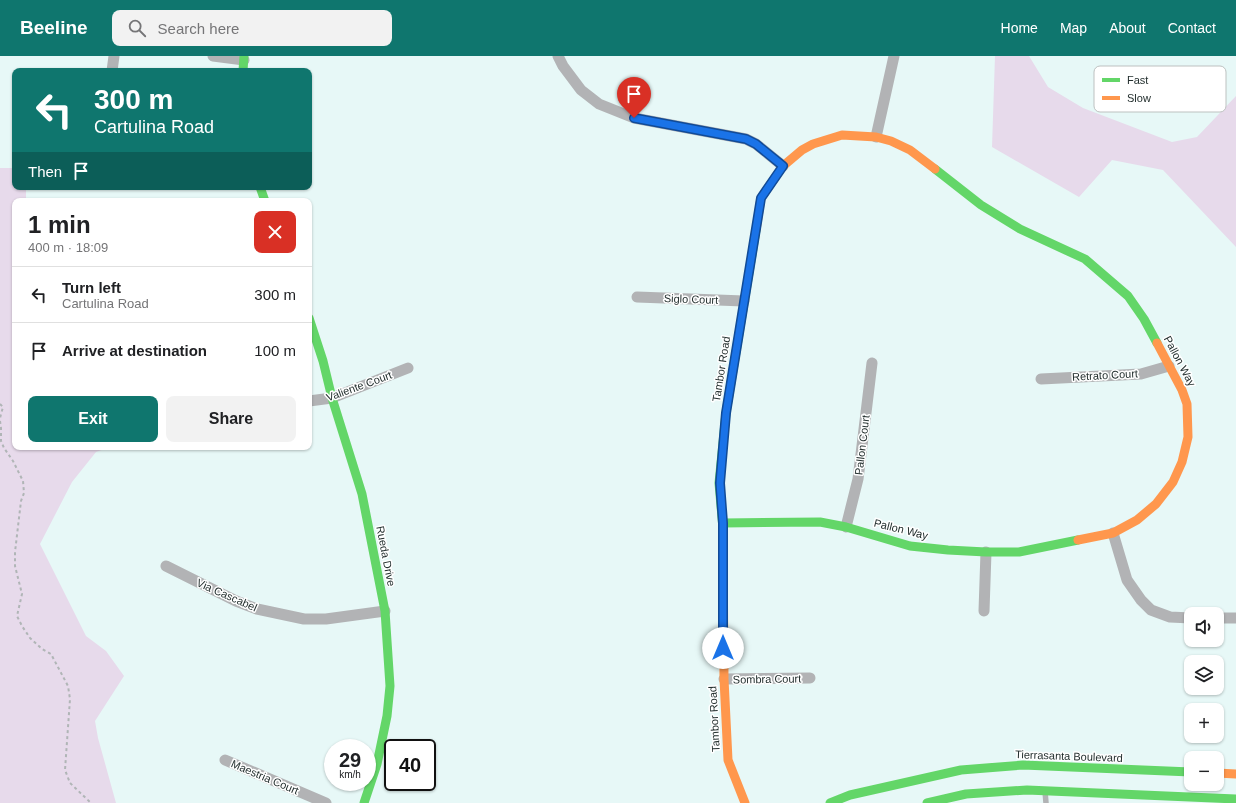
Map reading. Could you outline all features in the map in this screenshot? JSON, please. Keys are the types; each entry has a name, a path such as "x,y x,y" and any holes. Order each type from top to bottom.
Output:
{"street":[{"path":"112,68 114,56"},
{"path":"213,56 243,62"},
{"path":"558,56 563,66 581,90 599,104 634,118 746,139 756,144 783,166"},
{"path":"876,137 894,56"},
{"name":"Tambor Road","path":"745,803 728,760 724,679 723,523 720,483 726,413 761,198 783,166 802,150 813,144 842,135 876,137"},
{"name":"Pallon Way","path":"723,523 820,522 846,527 910,546 948,550 1018,552 1113,533 1137,520 1156,504 1173,482 1182,462 1188,437 1187,404 1182,390 1144,319 1128,296 1085,259 1020,229 981,205 910,150 891,141 876,137"},
{"name":"Siglo Court","path":"637,297 744,301"},
{"name":"Rueda Drive","path":"312,326 324,360 332,398 362,494 385,611 390,686 387,716 377,764 364,803"},
{"name":"Pallon Court","path":"846,527 858,478 872,363"},
{"name":"Retrato Court","path":"1041,379 1141,374 1169,366"},
{"name":"Valiente Court","path":"312,401 332,398 408,368"},
{"path":"1113,533 1127,580 1141,600 1152,610 1170,617 1184,618"},
{"path":"984,611 986,552"},
{"name":"Via Cascabel","path":"166,566 236,601 258,609 304,619 326,619 385,611"},
{"path":"1224,618 1236,618"},
{"name":"Sombra Court","path":"724,679 810,678"},
{"name":"Maestria Court","path":"225,760 326,803"},
{"name":"Tierrasanta Boulevard","path":"830,803 850,796 961,770 1023,765 1184,772"},
{"path":"1224,773 1236,774"},
{"path":"927,803 966,794 1027,790 1236,799"}],"lane":[{"path":"1044,791 1046,803"}],"path":[{"path":"0,404 3,407 0,418"},
{"path":"0,421 1,441 23,481 24,493 20,501 14,552 15,566 22,594 17,616 30,638 42,649 51,654 68,686 70,699 65,770 70,783 92,803"}],"shaded area":[{"path":"995,56 1029,56 1048,87 1083,108 1172,142 1197,137 1221,112 1226,112 1226,107 1236,96 1236,247 1163,170 1112,160 1079,197 992,147"},
{"path":"0,168 12,168 12,190 26,190 26,198 12,198 12,450 102,450 96,452 72,482 40,544 86,636 106,651 124,676 95,721 98,738 116,803 0,803"}],"traffic: fast":[{"path":"243,68 244,56"},
{"path":"935,169 981,205 1020,229 1085,259 1128,296 1144,319 1157,343"},
{"path":"261,190 264,198"},
{"path":"723,529 719,483 726,413 756,230"},
{"path":"312,327 362,494 385,611 390,686 387,716 377,764 364,803"},
{"path":"723,523 820,522 846,527 910,546 986,552 1019,552 1078,540"},
{"path":"830,803 850,795 961,770 1023,765 1184,772"},
{"path":"927,803 966,794 1027,790 1236,799"}],"traffic: slow":[{"path":"756,230 761,198 783,166 802,150 813,144 842,135 876,137 891,141 910,150 935,169"},
{"path":"1078,540 1113,533 1137,520 1156,504 1173,482 1182,462 1188,437 1187,404 1182,390 1157,343"},
{"path":"723,529 724,679 728,760 745,803"},
{"path":"1224,773 1236,774"}],"route":[{"path":"634,118 746,139 756,144 783,166 761,198 726,413 720,483 723,523 723,648"}]}
